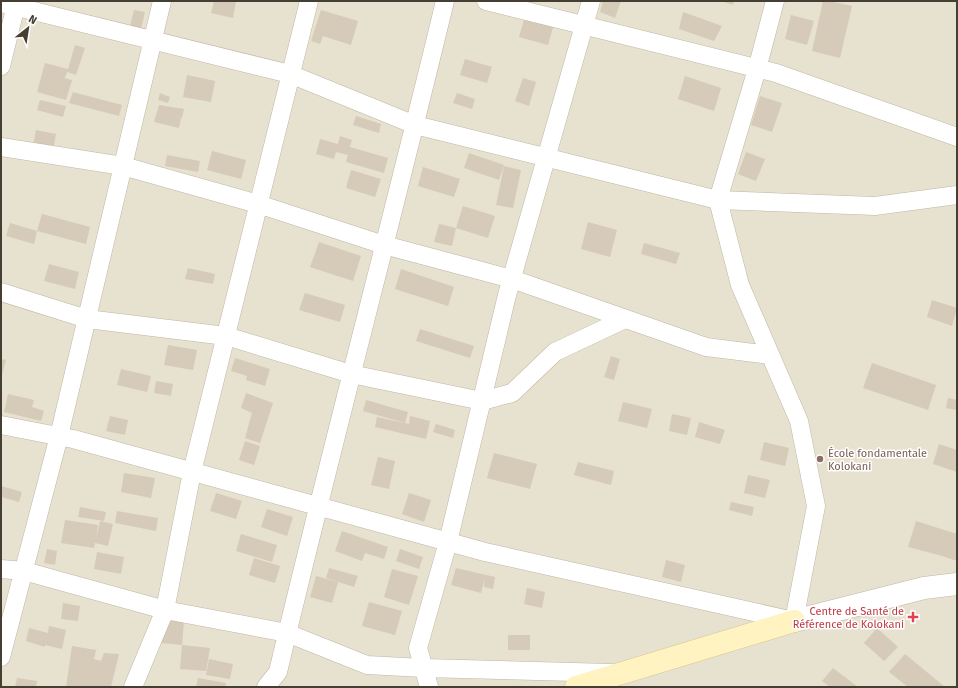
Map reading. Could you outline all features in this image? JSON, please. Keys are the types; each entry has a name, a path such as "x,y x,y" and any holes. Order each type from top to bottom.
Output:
{"main road":[{"path":"576,687 794,622"}],"street":[{"path":"1,657 59,436 162,1"},
{"path":"133,687 164,610 192,472 309,1"},
{"path":"266,687 278,672 317,506 415,125 445,1"},
{"path":"486,1 776,73 957,137"},
{"path":"428,687 418,648 448,542 512,279 591,1"},
{"path":"775,1 757,69 718,200 740,285 799,421 816,506 794,622"},
{"path":"1,66 11,4 290,74 415,125 718,200 875,206 957,195"},
{"path":"1,147 123,166 258,204 384,245 512,279 706,347 770,355"},
{"path":"1,292 87,319 226,336 351,374 482,401 512,393 555,352 625,319"},
{"path":"1,425 59,436 484,552 794,622 924,588 957,584"},
{"path":"1,569 24,571 164,610 287,633 367,664 423,668 624,673"}],"shaded area":[{"path":"1,1 957,1 957,687 1,687"}],"building":[{"path":"214,1 236,1 233,18 211,13"},
{"path":"603,1 621,1 615,18 600,12"},
{"path":"721,1 734,1 733,5"},
{"path":"823,1 852,6 840,58 812,51"},
{"path":"134,10 145,12 141,29 130,26"},
{"path":"321,10 358,21 351,45 323,36 320,44 311,41"},
{"path":"683,12 722,26 714,41 679,29"},
{"path":"791,15 814,21 807,45 785,39"},
{"path":"525,16 554,24 548,45 519,37"},
{"path":"75,45 85,48 76,75 67,72 65,78 56,76 72,80 66,100 37,92 45,63 68,69"},
{"path":"465,59 492,67 487,83 460,75"},
{"path":"187,75 215,81 211,102 183,97"},
{"path":"685,76 721,88 714,111 678,99"},
{"path":"523,78 536,82 529,106 515,101"},
{"path":"73,92 122,105 119,116 69,103"},
{"path":"160,93 170,97 168,103 158,100"},
{"path":"457,93 475,99 472,109 453,103"},
{"path":"760,96 782,103 772,132 751,125"},
{"path":"40,100 66,106 63,117 37,110"},
{"path":"159,105 184,109 182,118 165,114 181,118 179,128 154,122"},
{"path":"356,116 381,124 379,133 353,125"},
{"path":"36,130 56,134 53,150 33,146"},
{"path":"340,136 352,140 350,147 388,158 384,173 346,162 348,155 336,152 334,159 316,154 320,139 338,144"},
{"path":"212,151 246,160 241,179 207,170"},
{"path":"746,152 765,159 756,181 738,174"},
{"path":"469,153 504,165 499,180 464,168"},
{"path":"167,155 200,161 198,172 165,166"},
{"path":"504,166 521,170 513,208 496,205"},
{"path":"423,167 460,179 454,197 418,186"},
{"path":"351,170 381,179 375,197 346,188"},
{"path":"463,206 495,216 488,238 456,228"},
{"path":"42,214 90,227 86,244 37,231"},
{"path":"588,222 617,230 610,257 581,249"},
{"path":"10,223 37,231 34,244 6,236"},
{"path":"439,224 456,228 452,246 434,242"},
{"path":"319,242 361,256 353,281 310,267"},
{"path":"644,243 680,253 676,264 641,254"},
{"path":"49,264 79,272 75,289 44,281"},
{"path":"188,268 215,274 213,284 185,279"},
{"path":"401,269 454,287 448,306 395,289"},
{"path":"305,293 345,305 340,322 299,310"},
{"path":"932,300 957,308 952,326 927,317"},
{"path":"420,329 474,346 470,358 416,341"},
{"path":"168,345 197,350 193,370 164,365"},
{"path":"611,356 620,359 614,380 604,377"},
{"path":"235,358 270,369 265,386 246,380 247,376 231,371"},
{"path":"1,359 6,360 2,375 1,375"},
{"path":"872,363 936,385 928,410 863,388"},
{"path":"121,369 151,376 147,392 117,385"},
{"path":"156,381 173,384 171,396 154,393"},
{"path":"246,393 273,403 260,443 245,438 252,413 241,408"},
{"path":"8,394 34,400 32,407 44,411 41,421 4,412"},
{"path":"948,398 957,400 956,410 946,408"},
{"path":"366,400 408,412 405,423 363,411"},
{"path":"623,402 652,409 647,428 618,421"},
{"path":"672,414 691,418 687,435 669,431"},
{"path":"110,416 128,420 125,435 106,431"},
{"path":"410,416 430,421 426,439 375,427 377,417 409,424"},
{"path":"699,422 725,430 720,444 695,437"},
{"path":"436,424 455,430 453,438 433,432"},
{"path":"245,441 260,446 254,465 239,460"},
{"path":"764,442 789,448 785,466 760,460"},
{"path":"939,444 957,450 957,472 933,464"},
{"path":"494,453 537,464 530,489 487,478"},
{"path":"378,457 395,461 389,489 371,485"},
{"path":"578,462 614,471 611,485 574,475"},
{"path":"124,473 155,478 151,498 121,492"},
{"path":"748,475 770,480 765,498 744,493"},
{"path":"1,486 22,492 19,502 1,497"},
{"path":"216,493 242,501 236,519 210,511"},
{"path":"409,493 431,500 424,522 402,514"},
{"path":"731,502 754,507 752,516 729,510"},
{"path":"80,507 106,512 104,521 78,517"},
{"path":"267,509 293,517 287,536 261,527"},
{"path":"117,511 158,518 156,531 115,523"},
{"path":"65,520 98,525 96,539 100,521 113,524 108,546 95,543 94,548 61,543"},
{"path":"916,521 957,534 957,561 908,547"},
{"path":"342,531 388,547 384,559 365,553 362,561 335,551"},
{"path":"241,534 277,545 272,562 236,551"},
{"path":"47,549 57,551 55,565 44,563"},
{"path":"400,549 423,557 419,569 396,561"},
{"path":"97,552 124,557 121,574 94,569"},
{"path":"254,558 280,566 275,583 249,575"},
{"path":"666,560 685,565 681,582 662,577"},
{"path":"329,568 358,576 354,587 326,578"},
{"path":"456,568 495,577 493,589 484,587 485,578 481,593 451,585"},
{"path":"392,569 418,576 409,605 384,597"},
{"path":"316,576 338,582 332,603 310,597"},
{"path":"527,588 545,592 542,608 524,604"},
{"path":"369,602 402,611 395,635 362,626"},
{"path":"63,603 80,606 78,621 61,619"},
{"path":"163,618 184,621 182,645 160,643"},
{"path":"49,626 66,630 62,649 45,645 45,647 26,641 29,628 48,633"},
{"path":"877,628 898,647 884,661 864,643"},
{"path":"508,635 530,635 530,650 508,650"},
{"path":"182,645 210,648 206,671 180,669"},
{"path":"72,646 96,650 94,659 101,661 104,653 119,654 111,687 66,687"},
{"path":"905,654 945,687 908,687 889,672"},
{"path":"209,659 233,664 230,679 206,675"},
{"path":"833,668 858,687 830,687 822,681"},
{"path":"17,678 37,681 36,687 15,687"},
{"path":"198,678 226,683 225,687 196,687"}],"place":[{"name":"École fondamentale Kolokani","path":"820,459"},
{"name":"Centre de Santé de Référence de Kolokani","path":"913,617"}]}
